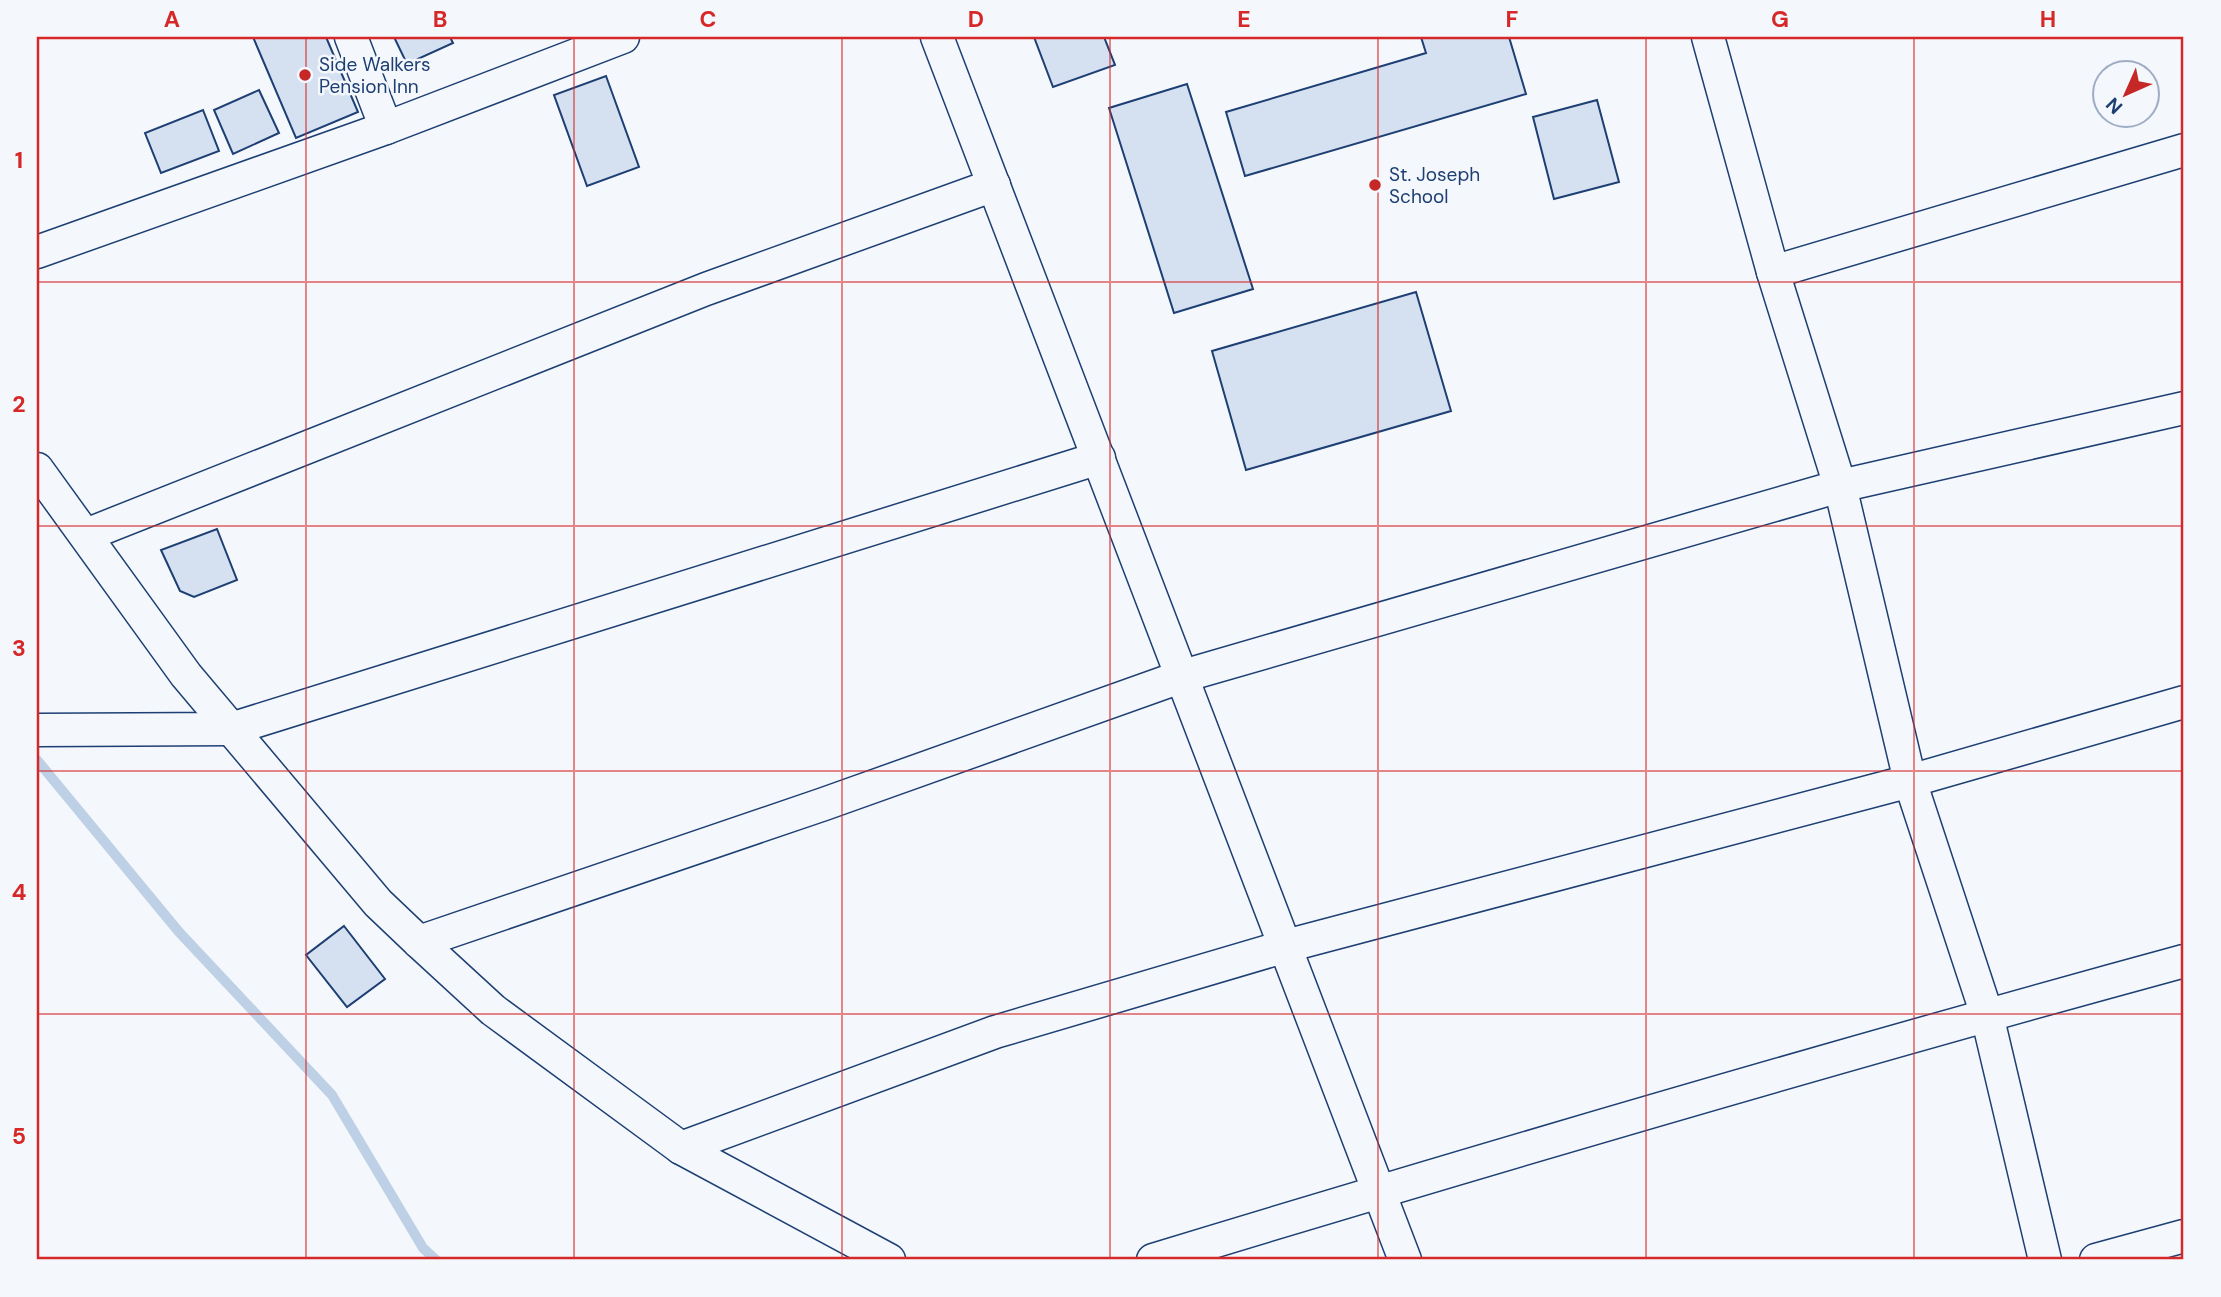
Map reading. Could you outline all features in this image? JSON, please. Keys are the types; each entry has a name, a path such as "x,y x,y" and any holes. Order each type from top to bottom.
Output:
{"street":[{"path":"351,37 386,128"},
{"path":"37,252 386,128 623,37"},
{"path":"937,37 1405,1260"},
{"path":"1708,37 1773,272 1840,486 1910,781 1987,1015 2045,1260"},
{"path":"1773,272 2184,150"},
{"path":"86,535 706,289 994,186"},
{"path":"419,942 824,804 1183,676 1840,486 2184,408"},
{"path":"37,730 232,729 1099,458"},
{"path":"37,469 186,675 379,903 419,942 493,1010 681,1149 889,1260"},
{"path":"681,1149 995,1031 1286,946 1910,781 2184,702"},
{"path":"1153,1260 1987,1015 2184,961"},
{"path":"2096,1260 2184,1237"}],"building":[{"name":"Side Walkers Pension Inn","path":"253,37 326,37 358,112 296,138"},
{"path":"394,37 450,37 453,43 407,64"},
{"path":"1034,37 1104,37 1115,65 1053,87"},
{"path":"1421,37 1509,37 1526,94 1245,176 1226,112 1426,53"},
{"path":"606,76 639,167 587,186 554,95"},
{"path":"1187,84 1253,289 1174,313 1109,108"},
{"path":"259,90 279,133 233,154 214,110"},
{"path":"1597,100 1619,182 1554,199 1533,117"},
{"path":"203,110 219,151 161,173 145,133"},
{"path":"1416,292 1451,411 1246,470 1212,351"},
{"path":"217,529 237,580 194,597 180,591 161,550"},
{"path":"344,926 385,979 347,1007 306,955"}],"waterway":[{"path":"37,760 179,932 332,1095 423,1248 436,1260"}],"place":[{"name":"Side Walkers Pension Inn","path":"305,75"},
{"name":"St. Joseph School","path":"1375,185"}]}
